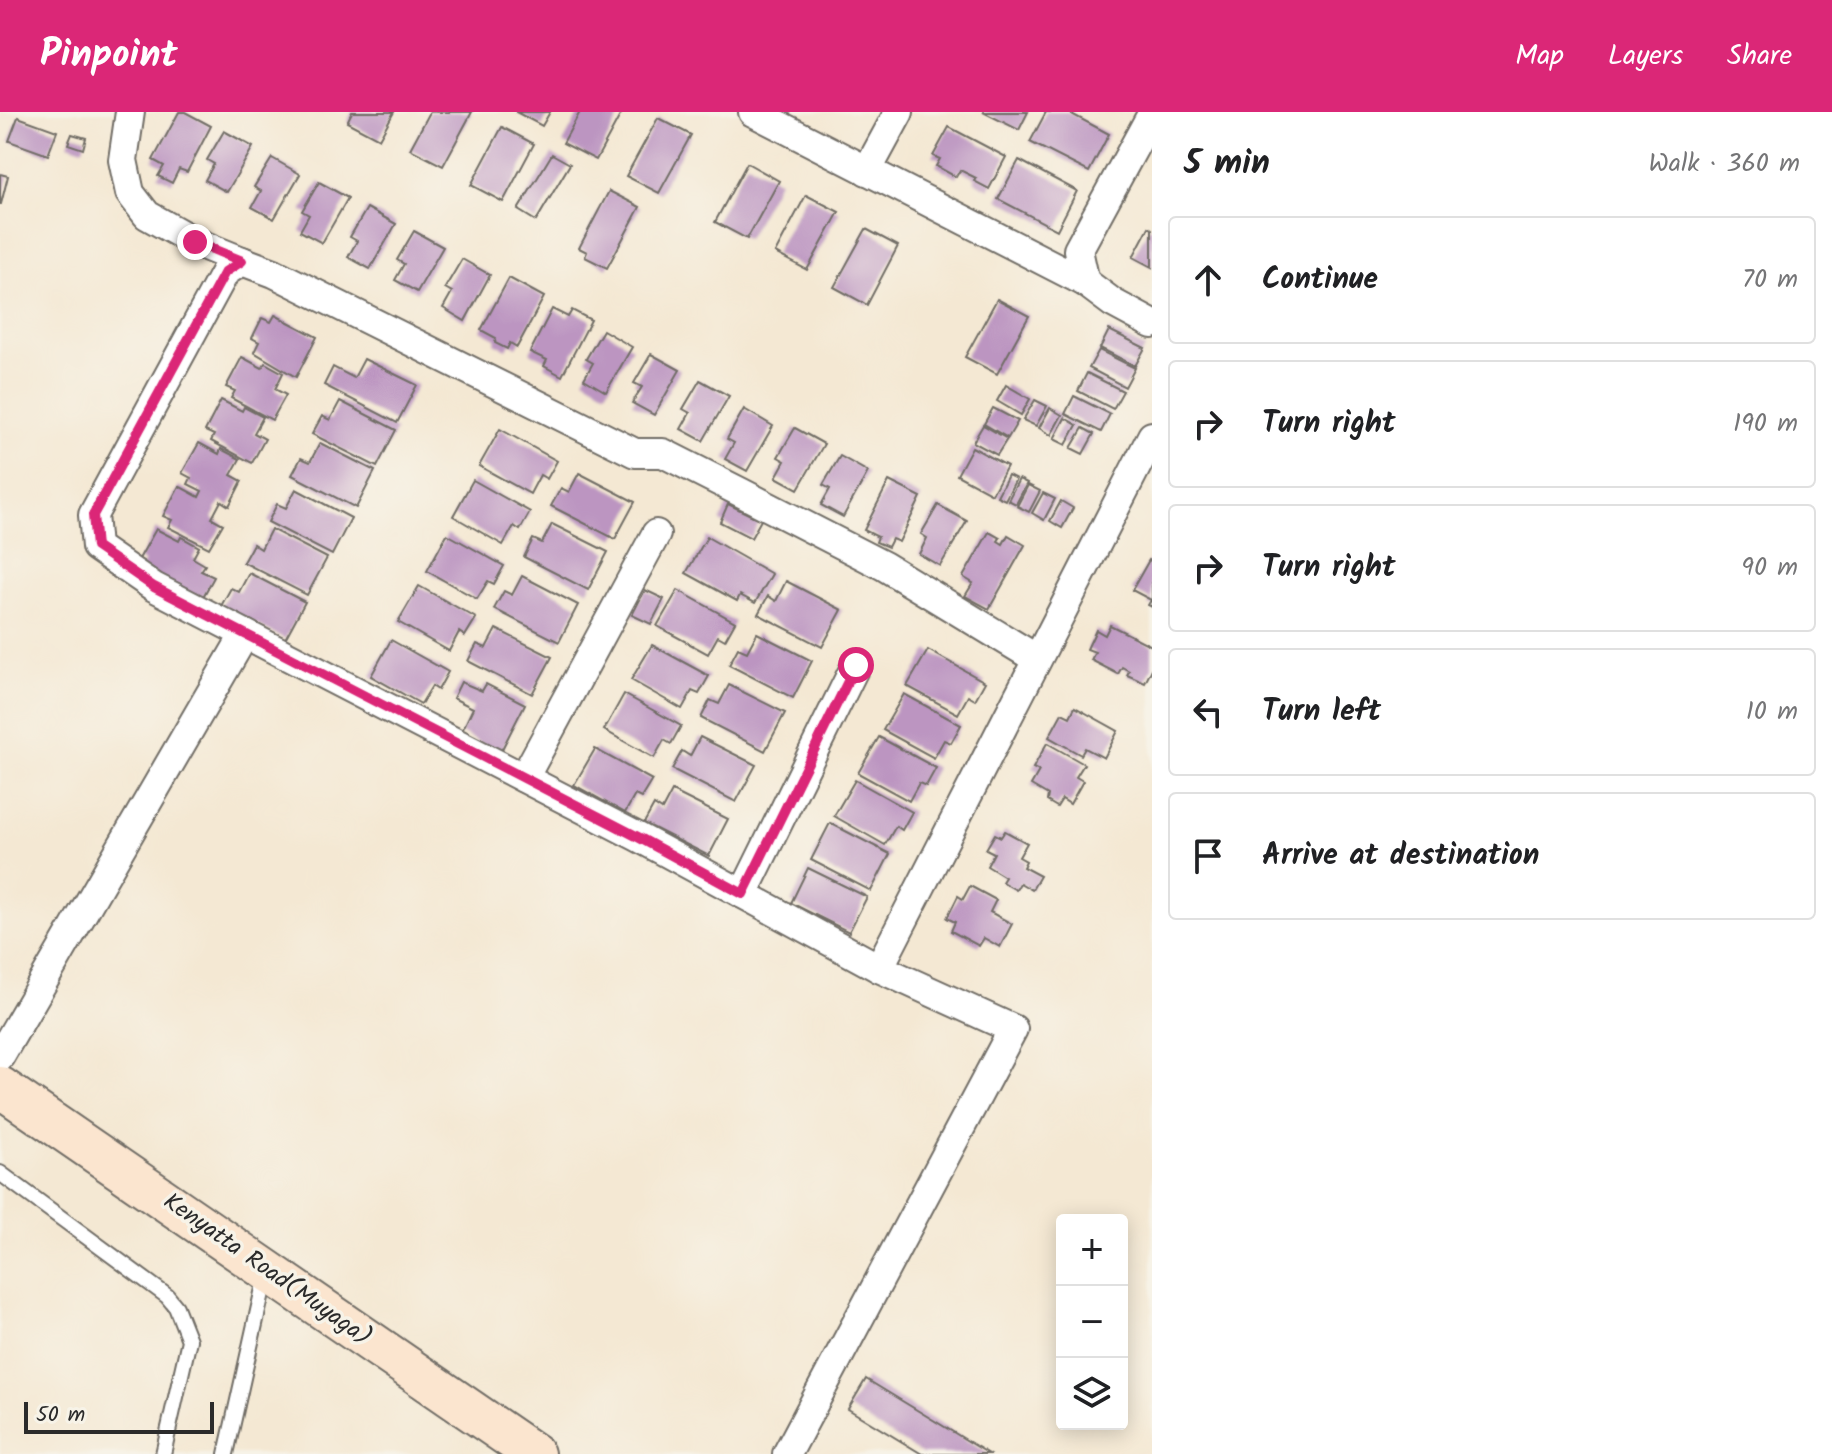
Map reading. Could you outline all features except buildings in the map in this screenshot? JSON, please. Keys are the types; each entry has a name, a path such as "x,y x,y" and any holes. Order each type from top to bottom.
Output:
{"main road":[{"name":"Kenyatta Road(Muyaga)","path":"0,1087 534,1454"}],"street":[{"path":"130,112 123,160 130,193 147,215 195,242 274,273 635,453 663,453 884,566 1037,659"},
{"path":"753,112 1085,282 1113,303 1152,324"},
{"path":"867,171 899,112"},
{"path":"1085,282 1078,250 1152,114"},
{"path":"242,261 225,272 93,515 96,547 154,587 524,778 879,968 1013,1029 787,1454"},
{"path":"879,968 1152,436"},
{"path":"524,778 656,534"},
{"path":"0,1056 245,634"},
{"path":"743,894 856,665"}],"lane":[{"path":"0,1173 167,1296 176,1307 189,1340 163,1454"},
{"path":"226,1454 267,1271"}],"route":[{"path":"195,242 242,261 225,272 93,515 96,547 154,587 743,894 856,665"}]}
